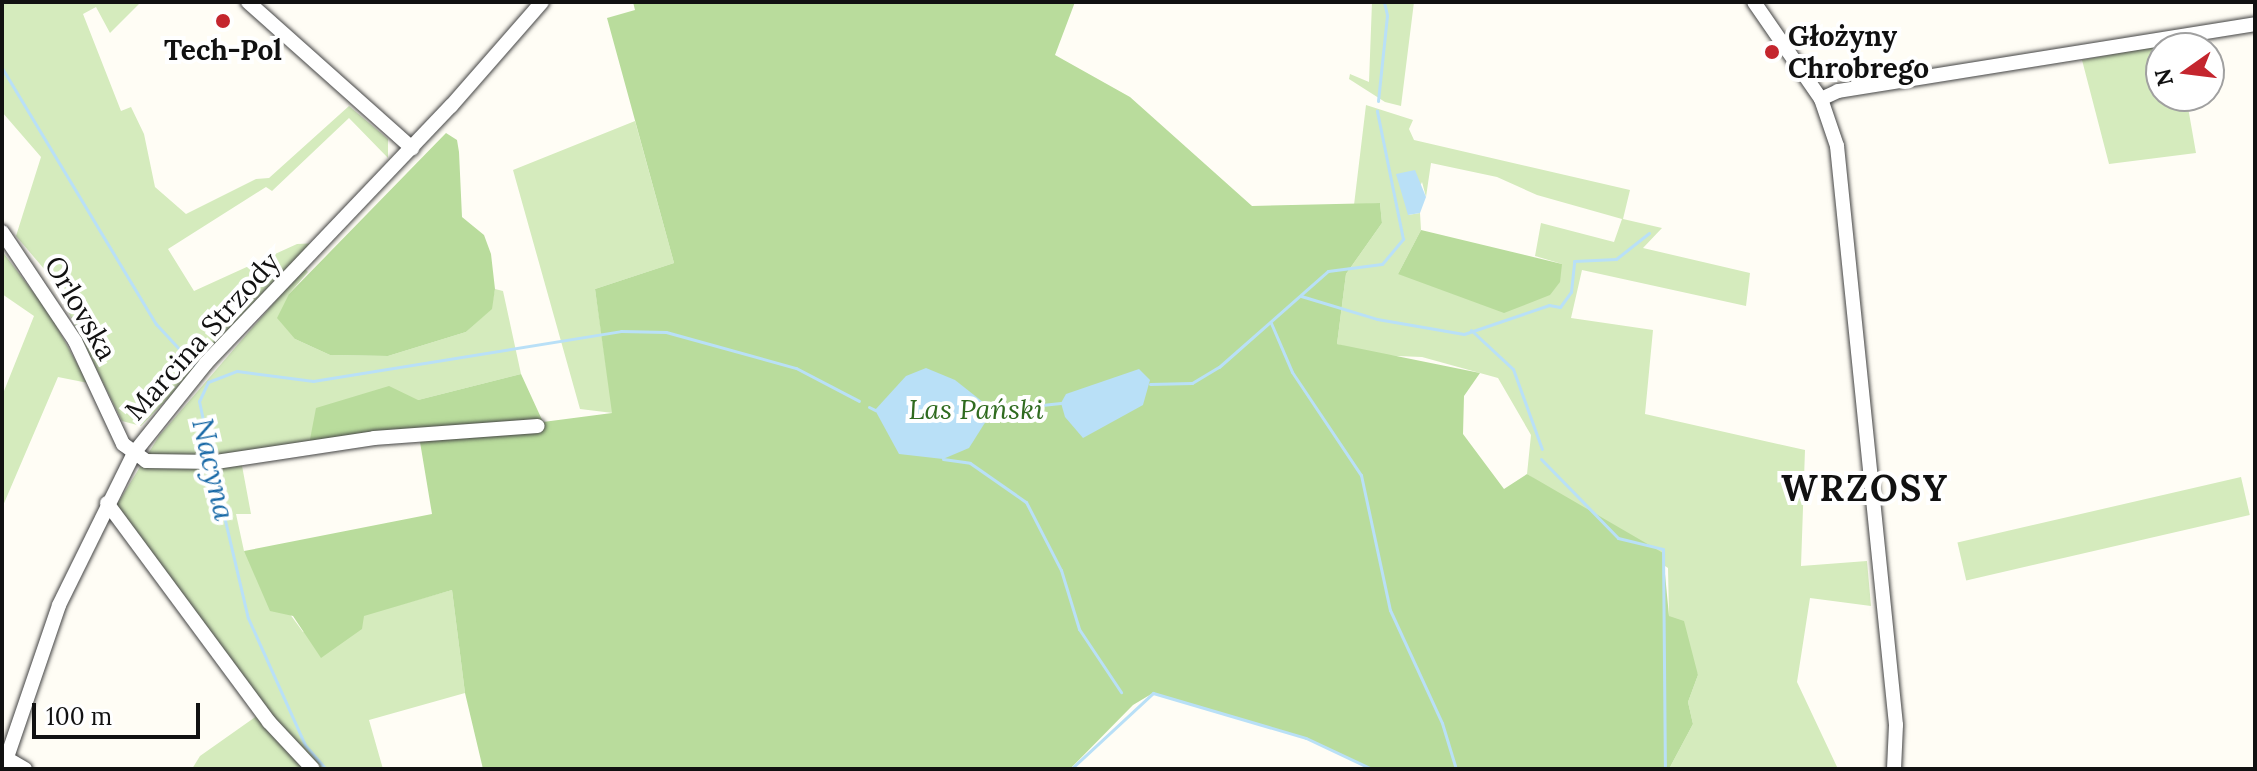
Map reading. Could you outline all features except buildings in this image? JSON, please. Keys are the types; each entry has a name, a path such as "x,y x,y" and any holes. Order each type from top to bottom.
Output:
{"street":[{"path":"248,2 412,148"},
{"name":"Marcina Strzody","path":"5,763 59,605 134,453 206,363 412,148 542,2"},
{"path":"1754,2 1821,99 1829,116 1841,167 1896,725 1894,769"},
{"path":"1821,99 1838,91 2255,24"},
{"name":"Orlovska","path":"2,232 59,313 119,437 134,453"},
{"path":"134,453 146,461 212,462 374,438 538,426"},
{"path":"107,503 269,722 313,769"},
{"path":"5,763 25,769"}],"green space":[{"path":"2,2 141,2 110,33 96,7 83,14 121,111 131,107 144,134 155,187 186,214 256,179 269,178 349,106 388,139 388,158 349,118 272,191 266,187 168,249 194,291 297,244 321,243 141,426 122,421 51,277 16,236 41,157 2,112"},
{"name":"Las Pański","path":"633,2 1075,2 1055,55 1130,97 1252,206 1380,203 1382,223 1346,274 1337,344 1480,373 1464,396 1463,434 1504,489 1527,474 1663,553 1669,616 1684,621 1698,675 1688,702 1693,724 1669,769 1372,769 1306,738 1153,693 1133,705 1070,769 483,769 465,693 452,590 364,616 362,629 321,658 293,616 270,611 244,551 432,514 419,436 308,450 316,408 389,386 418,400 521,374 543,422 612,413 595,289 674,263 607,18 635,10"},
{"path":"1372,2 1414,2 1401,106 1385,102 1349,79 1350,74 1369,82"},
{"path":"2145,48 2145,112 2189,112 2196,153 2109,164 2082,60"},
{"path":"1366,105 1413,120 1409,129 1414,140 1630,190 1623,219 1662,228 1643,248 1750,273 1746,306 1582,270 1571,318 1653,330 1645,414 1805,450 1801,566 1867,561 1871,606 1810,598 1797,682 1838,769 1669,769 1693,724 1688,702 1698,675 1669,616 1668,568 1527,474 1531,435 1498,378 1422,357 1373,355 1337,344 1346,274 1382,223 1380,203 1354,205","holes":["1431,163 1497,177 1537,195 1622,219 1614,242 1541,223 1535,256 1562,264 1398,274 1421,230 1420,213 1408,215 1422,182 1426,197"]},
{"path":"635,121 674,263 595,289 613,413 580,409 513,170"},
{"path":"446,133 457,140 462,217 484,235 491,254 495,289 492,309 466,332 388,356 330,355 295,339 277,318 289,294"},
{"path":"1421,230 1562,264 1560,282 1550,295 1504,313 1398,274"},
{"path":"2,251 49,313 88,383 58,377 2,508 2,396 34,316 2,294"},
{"path":"304,268 308,272 289,294 295,339 330,355 388,356 466,332 491,309 495,289 503,291 521,374 418,400 309,446 240,455 251,514 236,514 244,551 303,632 452,590 465,693 369,720 383,769 192,769 200,756 258,715 116,506 159,436"},
{"path":"2241,477 2250,515 1966,580 1957,542"}],"water":[{"path":"1415,170 1426,197 1420,213 1408,215 1396,174"},
{"path":"926,368 955,380 993,410 969,448 943,459 899,454 875,410 906,376"},
{"path":"1139,369 1150,380 1143,405 1083,438 1065,417 1061,403 1066,394"}],"waterway":[{"path":"1378,101 1387,15 1384,2"},
{"name":"Nacyna","path":"2,68 156,324 196,367"},
{"path":"1150,384 1192,383 1219,367 1328,271 1382,264 1403,239 1377,111"},
{"path":"1301,296 1377,319 1464,334 1549,305 1560,307 1571,292 1574,261 1616,259 1649,233"},
{"path":"1271,323 1292,372 1361,475 1390,610 1442,723 1456,769"},
{"path":"1471,330 1513,369 1542,449"},
{"path":"208,382 237,371 313,381 621,331 666,332 796,368 859,401"},
{"name":"Nacyna","path":"208,382 199,401 211,458"},
{"path":"993,410 1061,403"},
{"path":"869,407 875,410"},
{"path":"943,459 970,463 1026,502 1061,570 1079,629 1121,692"},
{"path":"1541,459 1618,538 1663,549 1665,769"},
{"name":"Nacyna","path":"212,465 248,618 305,745 326,769"},
{"path":"1071,769 1153,693 1306,738 1372,769"}],"place":[{"name":"Tech-Pol","path":"223,21"},
{"name":"Głożyny Chrobrego","path":"1772,52"}],"district":[{"name":"WRZOSY","path":"1865,489"}]}
